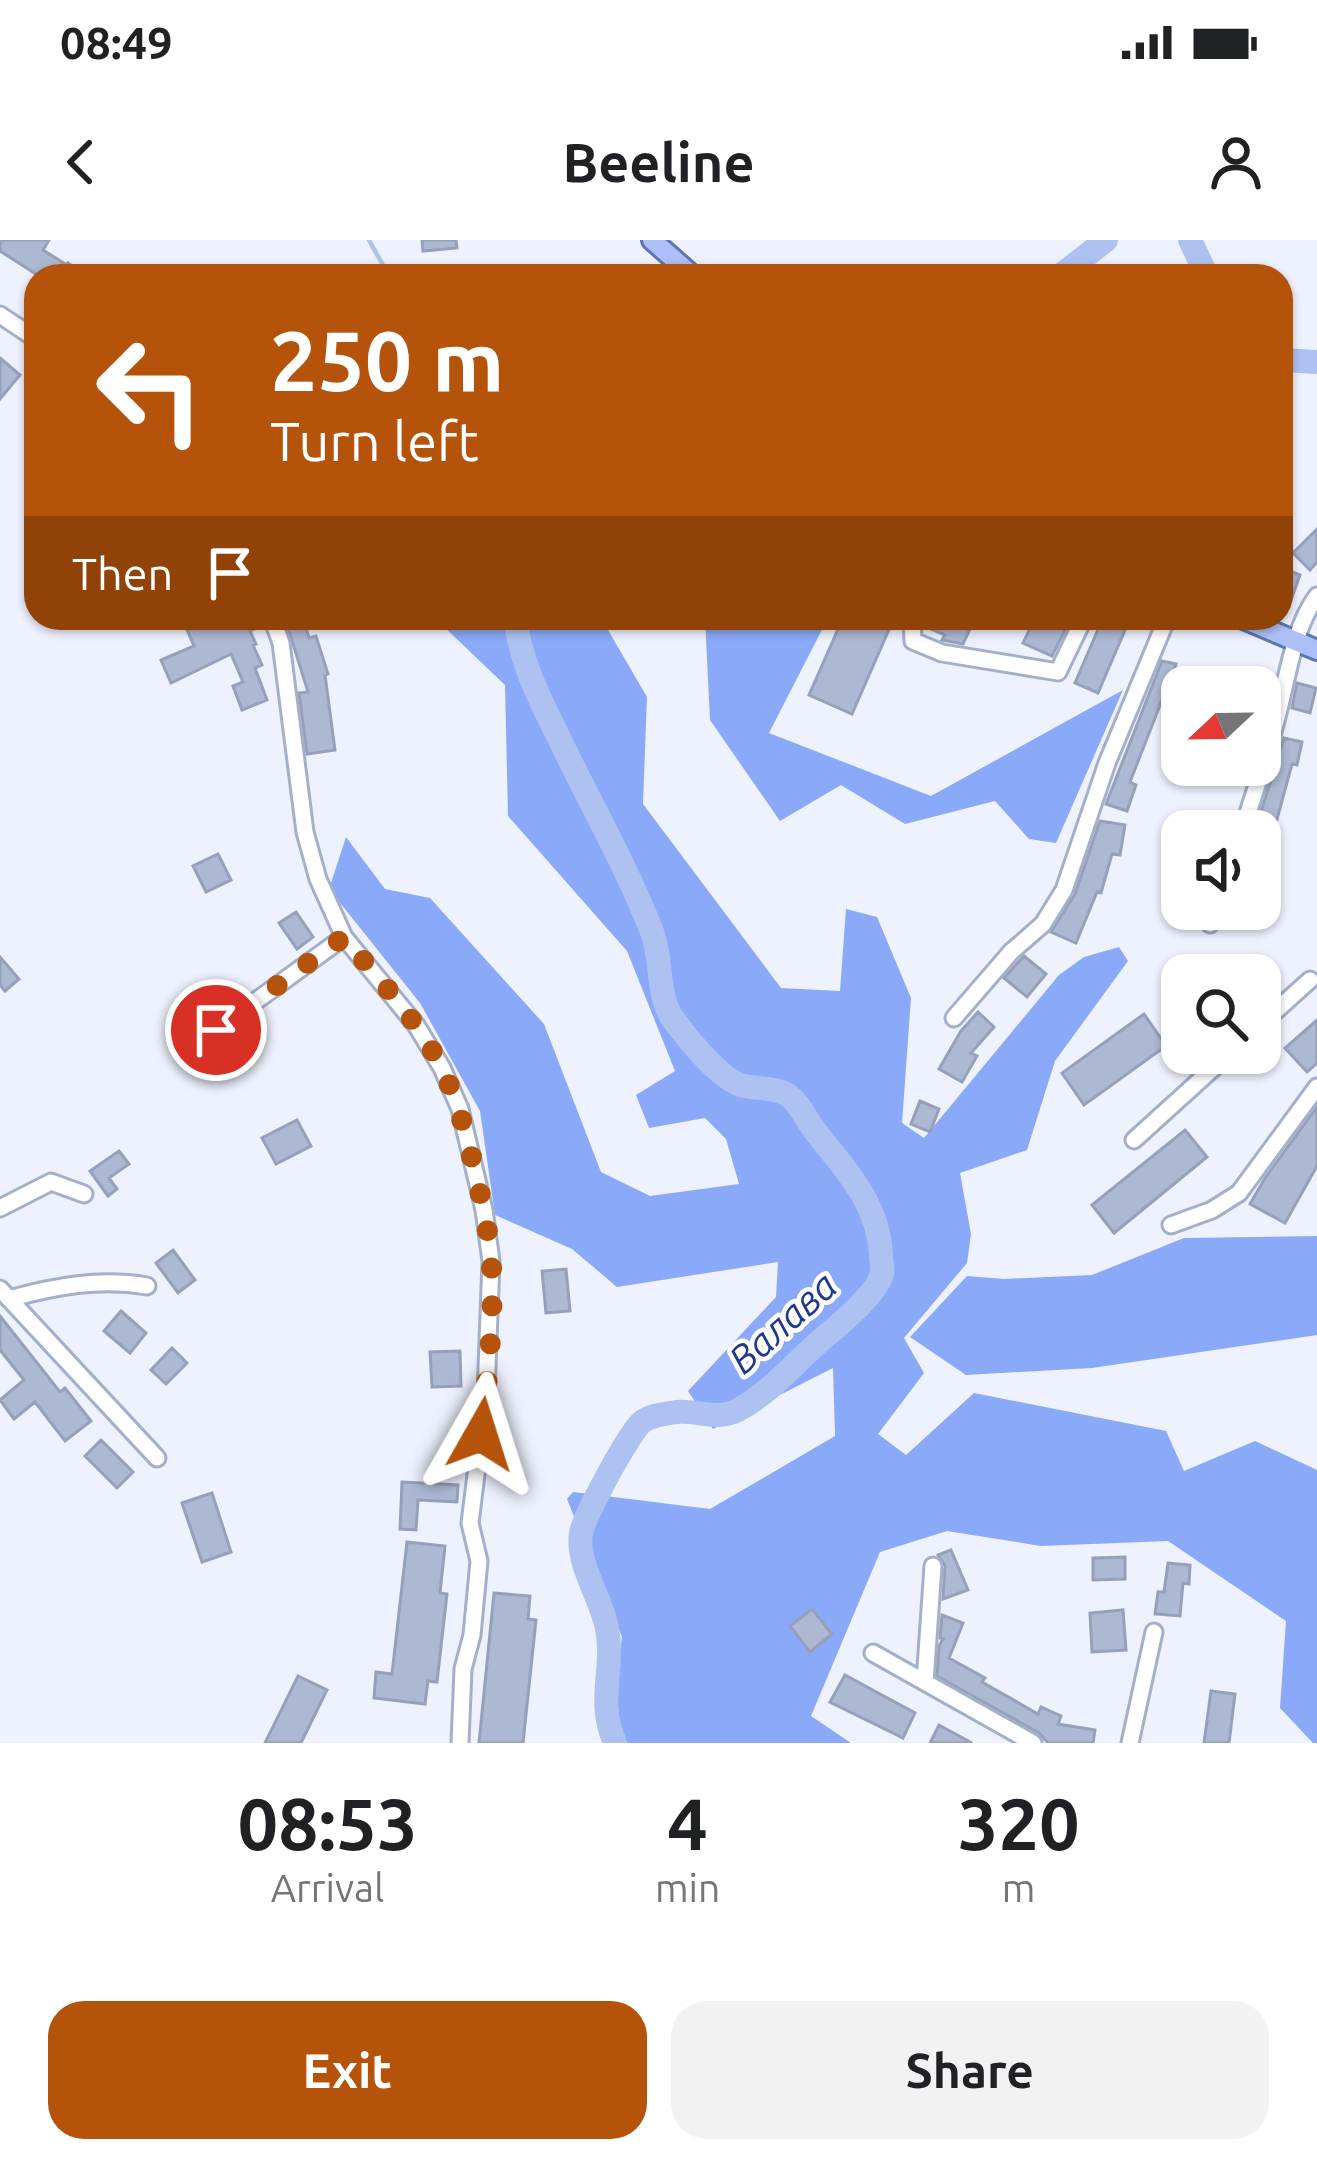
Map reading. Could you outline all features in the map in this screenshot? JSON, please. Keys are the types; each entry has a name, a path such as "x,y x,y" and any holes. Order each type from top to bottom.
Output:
{"main road":[{"path":"652,240 674,264"},
{"path":"1272,630 1317,650"}],"street":[{"path":"1249,810 1297,640 1317,596"},
{"path":"276,630 305,832 318,879 344,937 416,1024 442,1067 460,1109 484,1210 491,1261 486,1394 470,1523 479,1561 464,1669 460,1743"},
{"path":"913,630 914,641 942,652 1058,672 1078,630"},
{"path":"954,1018 1011,952 1043,924 1064,890 1107,763 1162,630"},
{"path":"216,1030 344,937"},
{"path":"1281,1008 1314,980"},
{"path":"1134,1140 1207,1074"},
{"path":"1171,1226 1212,1210 1239,1192 1317,1088"},
{"path":"0,1208 51,1182 84,1194"},
{"path":"4,1294 117,1281 147,1286"},
{"path":"4,1294 157,1458"},
{"path":"925,1682 933,1566"},
{"path":"1130,1743 1154,1632"},
{"path":"873,1653 1033,1743"}],"shaded area":[{"path":"447,630 608,630 647,697 643,804 781,988 840,991 846,909 877,917 911,998 902,1123 924,1138 1059,975 1084,957 1119,947 1128,961 1055,1061 1027,1150 960,1173 971,1234 967,1263 904,1338 924,1373 878,1434 906,1455 974,1393 1166,1431 1184,1471 1255,1441 1317,1470 1317,1743 1280,1708 1286,1621 1168,1541 1041,1546 947,1531 880,1552 811,1716 851,1743 624,1743 613,1703 622,1637 567,1499 573,1492 710,1509 835,1436 833,1368 713,1429 688,1391 776,1297 778,1262 617,1287 572,1249 495,1215 480,1111 420,1003 329,889 346,837 385,889 430,898 544,1024 601,1172 650,1196 739,1184 726,1139 705,1118 649,1128 636,1095 675,1071 627,951 508,816 505,685"},
{"path":"706,630 822,630 769,733 931,796 1123,690 1056,843 1029,839 995,801 905,824 841,785 780,821 710,720"},
{"path":"1317,1236 1317,1335 1092,1368 966,1375 910,1337 967,1276 1092,1275 1184,1238"}],"building":[{"path":"0,240 49,240 43,250 65,264 24,266 0,251"},
{"path":"422,240 456,240 457,248 423,251"},
{"path":"0,358 20,375 0,399"},
{"path":"1317,529 1317,562 1310,570 1293,553"},
{"path":"187,630 252,630 262,665 255,668 267,700 242,710 233,686 243,682 231,654 171,683 161,660 194,646"},
{"path":"289,630 307,630 309,638 316,636 328,674 335,750 307,754 299,693 308,692"},
{"path":"838,630 889,630 852,714 809,695"},
{"path":"933,630 969,630 963,644 942,640 945,635"},
{"path":"1029,630 1065,630 1052,656 1023,643"},
{"path":"1098,630 1125,630 1098,693 1075,683"},
{"path":"1162,661 1176,664 1161,666 1161,703 1130,782 1136,785 1127,811 1106,804"},
{"path":"1297,683 1316,688 1310,713 1292,708"},
{"path":"1284,738 1302,742 1280,810 1262,810 1269,786 1281,786"},
{"path":"1100,821 1125,825 1120,855 1112,854 1101,893 1097,892 1076,943 1051,932 1075,894"},
{"path":"218,854 231,880 206,892 193,866"},
{"path":"296,912 313,937 297,949 279,923"},
{"path":"1024,956 1046,974 1027,997 1004,978"},
{"path":"0,957 19,979 5,991 0,985"},
{"path":"230,987 238,999 216,1015 207,1001"},
{"path":"978,1012 994,1027 971,1053 977,1056 962,1082 939,1069"},
{"path":"1144,1014 1161,1039 1161,1050 1084,1105 1062,1073"},
{"path":"1317,1020 1317,1063 1307,1072 1285,1048"},
{"path":"242,1026 253,1044 221,1062 212,1045"},
{"path":"920,1101 939,1109 930,1132 911,1124"},
{"path":"1317,1107 1317,1166 1285,1223 1250,1204"},
{"path":"297,1120 311,1146 276,1164 262,1138"},
{"path":"1185,1130 1207,1157 1114,1233 1092,1205"},
{"path":"119,1151 129,1164 109,1178 117,1189 108,1196 90,1171"},
{"path":"173,1250 195,1280 178,1293 156,1263"},
{"path":"566,1269 570,1311 546,1313 542,1271"},
{"path":"121,1311 146,1333 130,1353 104,1331"},
{"path":"0,1316 60,1392 65,1388 91,1421 65,1441 35,1402 14,1419 0,1400 24,1380 0,1350"},
{"path":"172,1348 187,1363 166,1384 151,1370"},
{"path":"460,1351 461,1386 432,1387 430,1352"},
{"path":"101,1440 133,1472 117,1488 85,1456"},
{"path":"402,1482 458,1485 457,1502 418,1500 416,1530 400,1529"},
{"path":"212,1493 231,1552 202,1562 182,1503"},
{"path":"407,1542 445,1546 440,1593 447,1594 437,1682 428,1681 425,1704 374,1698 376,1672 392,1674"},
{"path":"951,1550 968,1590 943,1599 945,1566 938,1555"},
{"path":"1125,1557 1125,1579 1093,1580 1093,1558"},
{"path":"1168,1563 1190,1565 1180,1616 1155,1614"},
{"path":"494,1593 530,1596 528,1619 536,1620 523,1743 479,1743"},
{"path":"812,1609 832,1634 810,1652 790,1626"},
{"path":"1123,1610 1126,1650 1092,1652 1090,1613"},
{"path":"942,1615 963,1623 949,1658 1038,1714 1041,1707 1061,1716 1058,1724 1095,1730 1093,1743 1048,1743 1039,1733 937,1676"},
{"path":"845,1675 915,1713 903,1738 830,1702"},
{"path":"298,1676 327,1690 301,1743 265,1743"},
{"path":"1211,1691 1235,1694 1229,1743 1204,1743"},
{"path":"939,1725 972,1743 930,1743"}],"waterway":[{"path":"369,240 382,264"},
{"name":"Валава","path":"1075,264 1106,240"},
{"name":"Валава","path":"1190,240 1201,264"},
{"name":"Валава","path":"1293,361 1317,362"},
{"name":"Валава","path":"517,630 537,693 652,932 664,999 673,1019 725,1076 744,1086 783,1092 796,1103 867,1204 879,1237 882,1267 865,1300 761,1395 730,1413 676,1412 646,1420 608,1475 584,1524 580,1544 607,1628 606,1698 615,1743"}],"route":[{"path":"216,1030 344,937 416,1024 460,1109 484,1210 491,1294 481,1434"}]}
